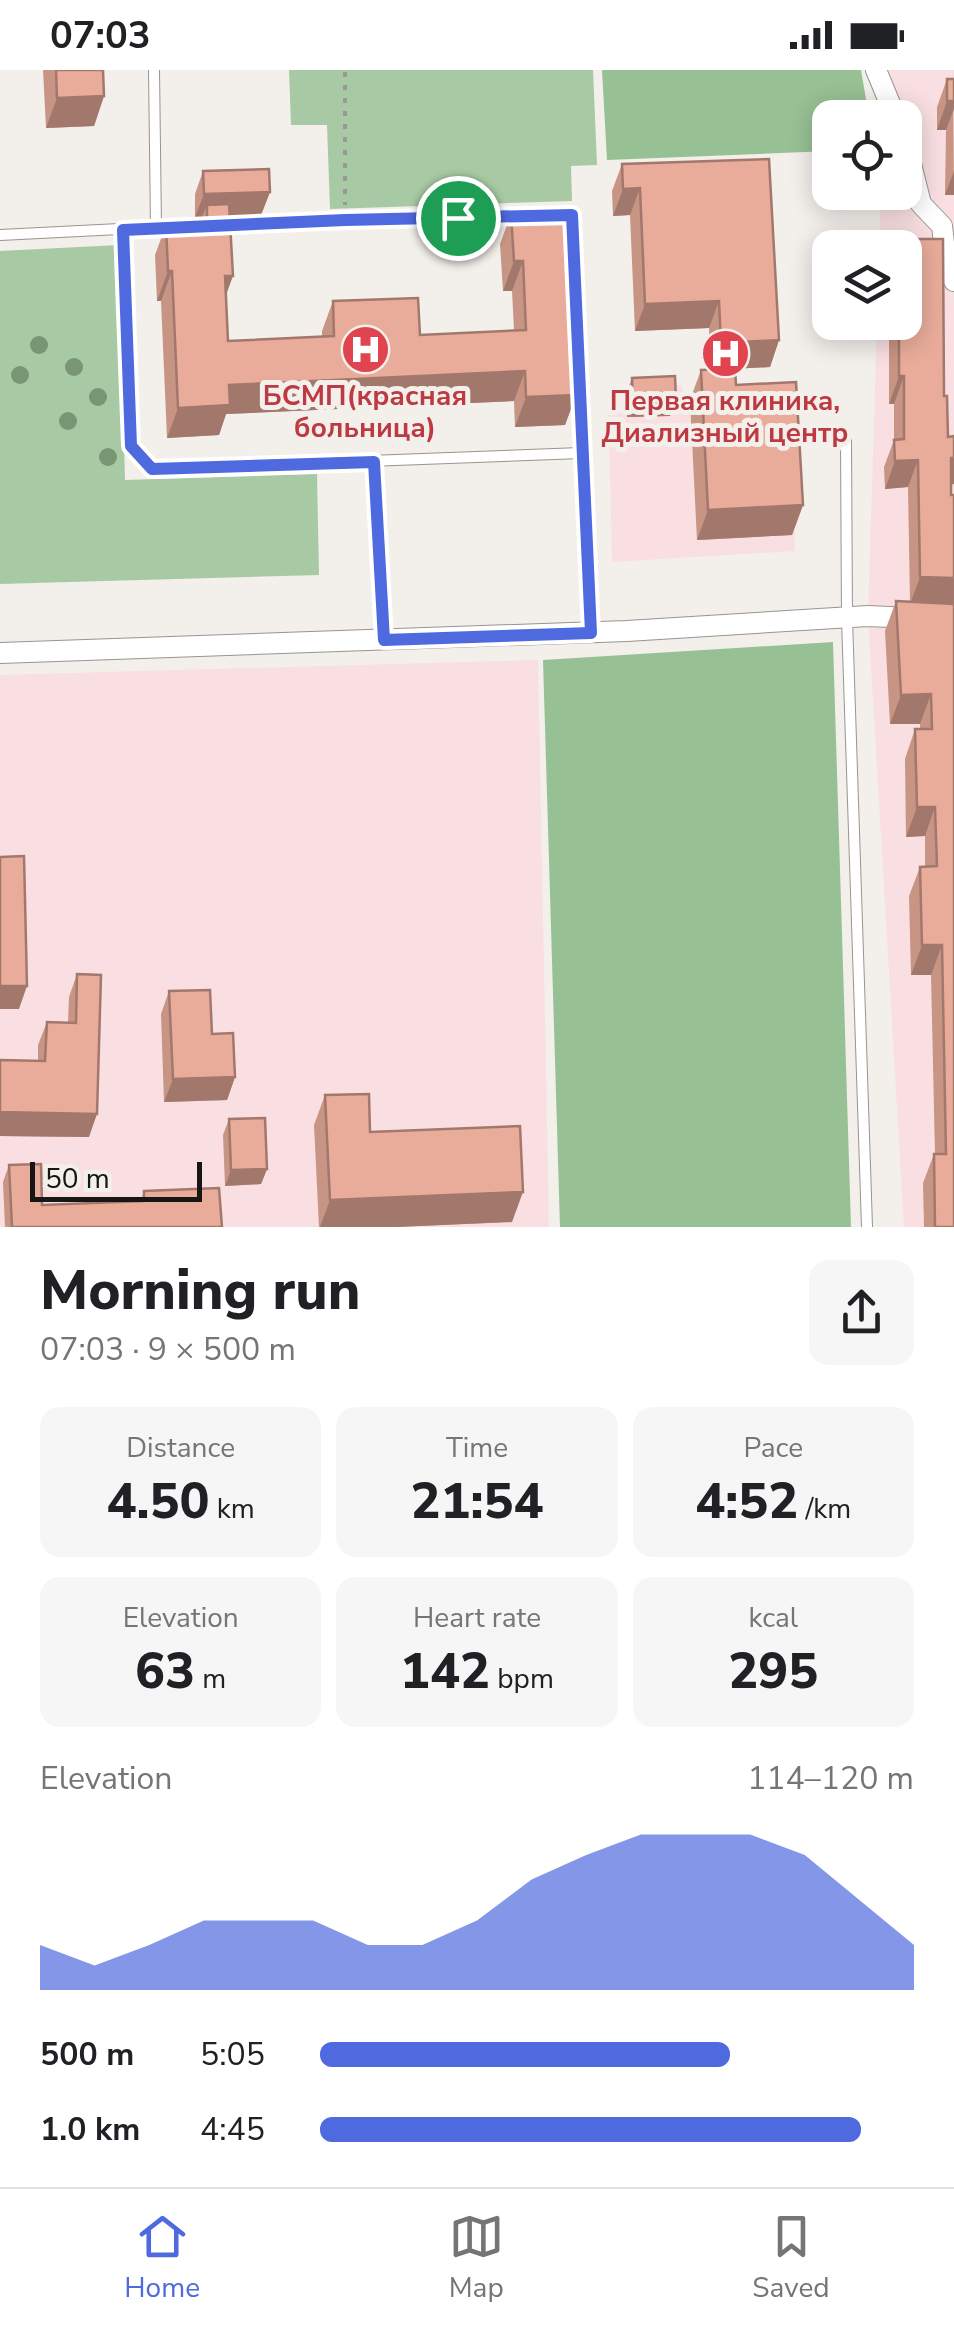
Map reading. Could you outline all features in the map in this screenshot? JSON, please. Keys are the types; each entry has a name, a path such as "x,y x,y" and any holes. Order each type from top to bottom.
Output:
{"street":[{"path":"876,70 888,100"},
{"path":"922,204 942,226 946,260 954,281"},
{"path":"0,652 591,633 868,616 954,620"}],"lane":[{"path":"154,70 156,227"},
{"path":"213,225 534,216"},
{"path":"0,236 194,226"},
{"path":"123,230 131,446 152,469 581,454"},
{"path":"573,253 591,633"},
{"path":"846,440 847,619 867,1227"}],"path":[{"path":"345,72 345,220"},
{"path":"374,462 384,640"}],"shaded area":[{"path":"872,70 954,70 954,1227 904,1227 868,616 876,340 922,340 922,230 880,230 880,210 922,210 922,100 875,100"},
{"path":"682,385 683,396 727,394 792,408 795,551 612,562 608,388"},
{"path":"538,660 549,1227 0,1227 0,675"}],"green space":[{"path":"289,70 593,70 597,165 571,166 572,201 330,209 327,125 291,125"},
{"path":"602,70 861,70 866,100 812,100 812,152 607,160"},
{"path":"119,245 125,480 317,474 319,575 0,584 0,251"},
{"path":"833,642 851,1227 560,1227 543,660"}],"building":[{"path":"56,70 103,70 104,96 57,98"},
{"path":"947,79 954,79 954,101 947,101"},
{"path":"769,159 779,340 721,343 719,301 645,304 640,188 623,189 622,164"},
{"path":"269,169 270,192 204,194 203,171"},
{"path":"229,204 233,276 225,276 228,341 334,336 333,301 418,298 420,335 526,330 523,261 514,261 511,214 575,211 577,262 569,262 576,395 526,397 525,371 229,385 230,405 178,408 166,225 207,223 207,205"},
{"path":"922,239 943,239 944,396 948,437 954,436 954,578 920,577 918,460 895,461 894,440 904,439 904,376 899,376 899,340 922,340"},
{"path":"735,369 736,385 796,382 803,505 708,510 701,370"},
{"path":"675,376 676,400 633,402 632,378"},
{"path":"896,601 954,604 954,1227 935,1227 934,1154 946,1154 942,945 922,945 920,867 937,866 935,807 917,807 915,729 932,729 931,694 901,695"},
{"path":"24,856 27,986 0,986 0,857"},
{"path":"77,974 101,975 97,1114 0,1112 0,1060 45,1061 47,1022 76,1023"},
{"path":"210,990 212,1034 233,1033 235,1077 173,1079 169,991"},
{"path":"369,1094 370,1132 520,1126 523,1192 330,1200 325,1095"},
{"path":"265,1118 267,1169 231,1170 229,1119"},
{"path":"41,1164 42,1205 144,1201 144,1191 219,1188 222,1227 12,1227 9,1165"}],"place":[{"name":"БСМП(красная больница)","path":"365,349"},
{"name":"Первая клиника, Диализный центр","path":"725,353"}],"route":[{"path":"572,215 591,633 384,640 374,462 152,469 131,446 123,230 458,218 572,215"}]}
